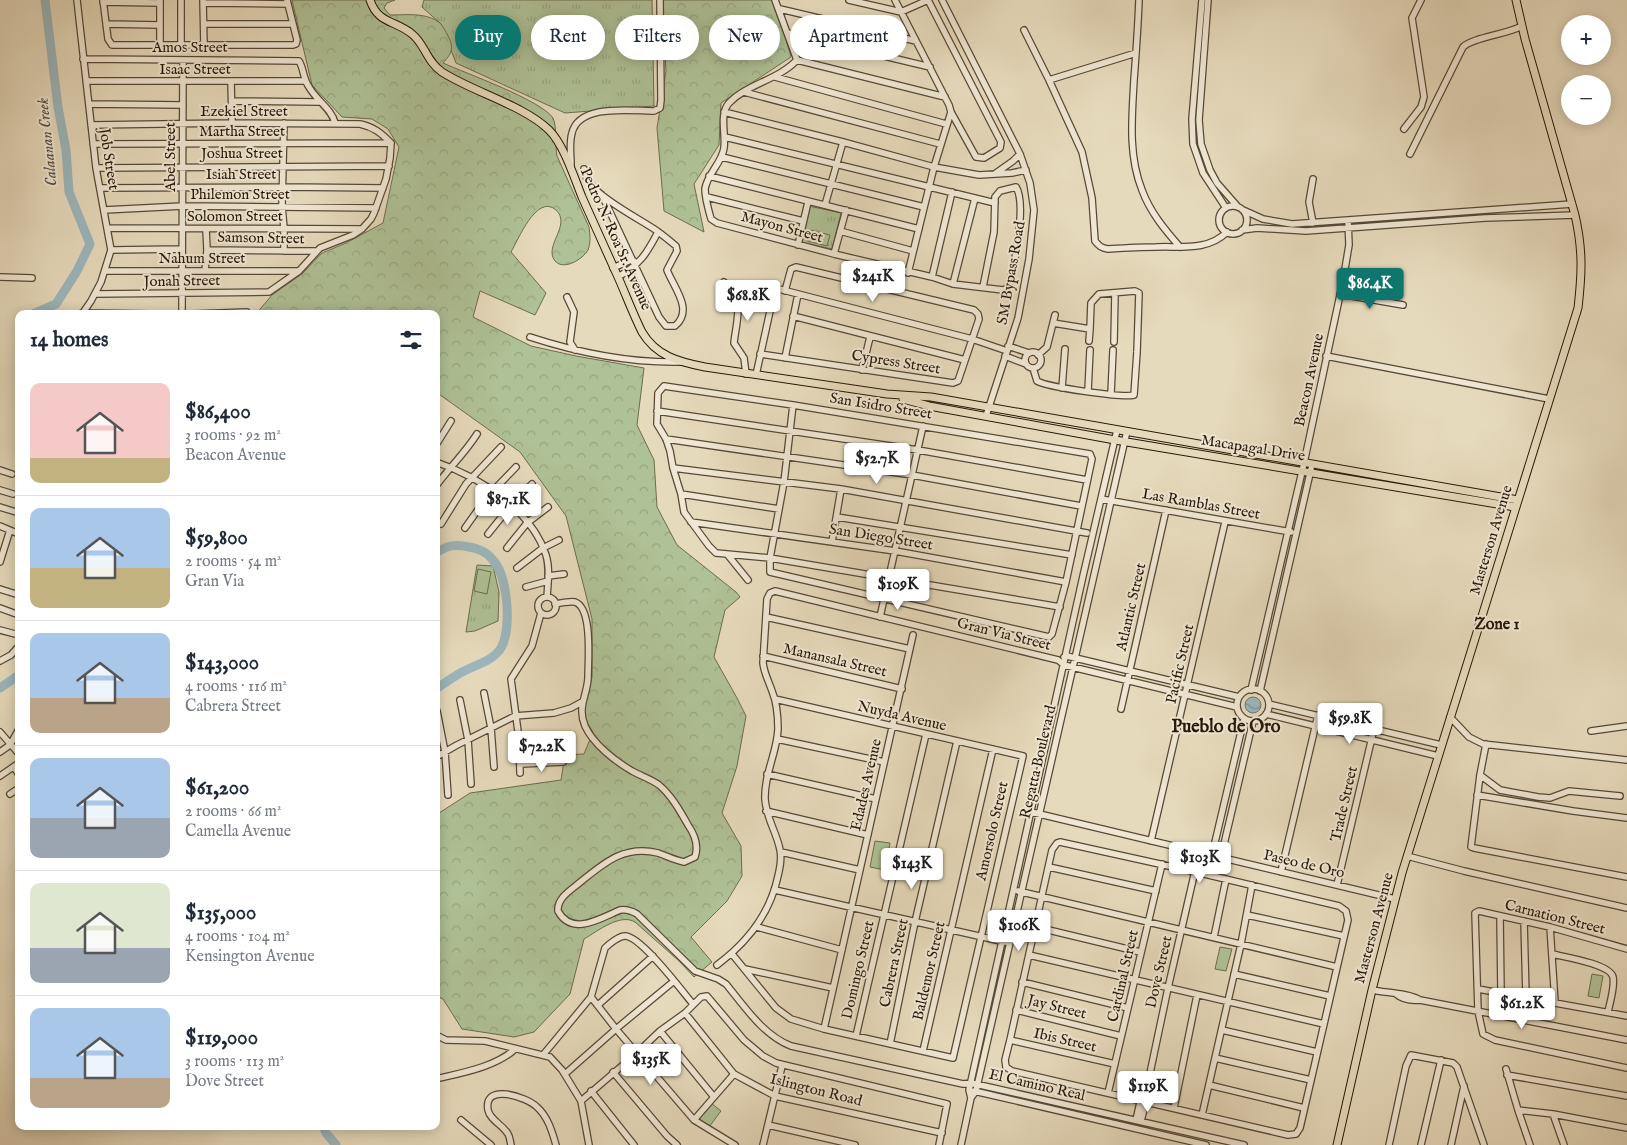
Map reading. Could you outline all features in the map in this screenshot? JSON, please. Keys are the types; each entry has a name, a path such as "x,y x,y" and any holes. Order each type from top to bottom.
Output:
{"main road":[{"name":"Pedro N. Roa Sr. Avenue","path":"370,0 377,15 416,37 429,60 442,72 517,109 546,128 557,142 570,169 646,338 661,353 681,362 746,374 887,394 931,397 988,407"},
{"name":"Masterson Avenue","path":"1337,1145 1372,990 1407,856 1579,301 1582,253 1576,215 1516,0"},
{"name":"Pedro N. Roa Sr. Avenue","path":"887,394 929,406 986,416"},
{"name":"Macapagal Drive","path":"988,407 1127,431 1303,467"},
{"name":"Macapagal Drive","path":"986,416 1115,440 1312,468 1517,504"}],"street":[{"name":"Job Street","path":"77,0 96,168 111,250 106,271 96,294 84,310"},
{"path":"181,0 181,45"},
{"path":"570,169 572,132 577,123 588,115 600,111 654,111 660,108 662,100 660,0"},
{"path":"775,0 790,39"},
{"path":"849,0 901,12 928,0 1001,142 1000,148 984,158 976,157 950,112 945,97 930,67 916,41 901,12 895,0"},
{"name":"SM Bypass Road","path":"942,0 1020,154 1032,193 1034,210 1033,232 1020,305 986,416"},
{"path":"1139,0 1132,145 1142,191 1156,217 1180,247"},
{"path":"1202,0 1192,119 1193,144 1203,173 1226,208"},
{"path":"1208,0 1199,120 1200,144 1217,183 1247,219 1246,225 1242,230"},
{"path":"1404,129 1421,107 1424,97 1412,18 1421,0"},
{"path":"160,45 160,1 103,1 109,43 160,45 181,45 204,45 293,45 296,44 287,2 203,1 204,45"},
{"path":"780,9 916,41"},
{"path":"106,24 160,25"},
{"path":"204,24 293,24"},
{"path":"1410,154 1463,47 1472,42 1505,34 1522,26"},
{"path":"1024,30 1082,152 1090,191 1095,241 1098,245 1108,249 1193,247 1208,244 1221,238 1227,232"},
{"path":"788,33 930,67"},
{"path":"1049,80 1136,53"},
{"name":"Amos Street","path":"83,59 296,60 301,63 305,81"},
{"name":"Abel Street","path":"182,310 183,60"},
{"path":"945,97 797,60 775,76 744,92 729,103 724,112 934,166 979,175 1012,173 1026,170"},
{"path":"775,76 946,124"},
{"name":"Isaac Street","path":"86,81 305,81"},
{"path":"231,81 232,123"},
{"path":"305,81 320,102 331,113 334,123"},
{"path":"744,92 940,144"},
{"path":"232,101 320,102"},
{"path":"89,104 183,105"},
{"name":"Mayon Street","path":"724,112 725,137 722,157 709,176 705,192 710,216 713,221 798,245 908,273 932,277 953,284 1003,290 1008,288 1019,231 1019,194 1016,188 1008,188 997,194 995,203"},
{"path":"908,273 934,166 950,112"},
{"name":"Ezekiel Street","path":"91,125 182,123 360,124 381,132 391,143"},
{"path":"284,123 282,206 284,251"},
{"path":"725,137 995,203 994,232 983,287"},
{"path":"825,205 843,142"},
{"path":"299,271 320,248 353,236 371,219 389,166 391,143"},
{"name":"Martha Street","path":"93,144 391,143"},
{"path":"994,174 1013,162 1020,154"},
{"path":"722,157 924,207"},
{"name":"Joshua Street","path":"96,168 389,166"},
{"path":"584,170 586,178 602,195 676,246 677,251 667,270 684,306 679,322 671,327 664,324 637,264 631,260 602,195"},
{"path":"709,176 919,229"},
{"path":"1313,179 1309,202 1313,223"},
{"name":"Isiah Street","path":"100,188 283,186 383,188"},
{"path":"932,277 952,192"},
{"path":"707,197 803,221"},
{"path":"953,284 975,198"},
{"path":"798,245 808,202"},
{"path":"1572,204 1292,224 1263,219 1232,206 1226,208 1221,213 1220,222 1222,228 1227,232 1233,233 1257,228 1306,231 1576,215"},
{"name":"Philemon Street","path":"104,210 182,206 376,208"},
{"path":"1520,208 1521,217"},
{"path":"834,254 846,210"},
{"name":"Beacon Avenue","path":"1250,690 1303,467 1340,294 1348,252 1348,220"},
{"name":"Solomon Street","path":"107,228 362,229"},
{"path":"205,271 206,229"},
{"path":"840,231 913,251"},
{"path":"618,277 637,264 649,249 658,232"},
{"path":"111,250 182,249"},
{"name":"Samson Street","path":"207,250 315,252"},
{"path":"614,268 631,260"},
{"name":"Cypress Street","path":"760,354 953,384 958,381 979,319 978,314 974,310 796,266 791,270 785,290"},
{"name":"Nahum Street","path":"106,271 299,271"},
{"name":"Jonah Street","path":"96,294 269,292 299,271"},
{"path":"0,277 32,278"},
{"path":"724,282 735,292 738,310 734,344 744,358 746,374"},
{"path":"756,375 776,290 785,290 972,339 1007,351 1036,353 1040,357 1040,363 1033,368"},
{"path":"1007,351 1033,368 1037,381 1040,383 1062,388 1134,395 1139,293 1135,291 1099,294 1091,308 1089,341"},
{"path":"1114,342 1115,293"},
{"path":"785,358 798,294"},
{"path":"1340,294 1403,305"},
{"path":"566,297 574,312 570,342 575,350"},
{"path":"1038,355 1047,347 1055,314"},
{"path":"793,316 965,360"},
{"path":"1053,323 1090,329"},
{"path":"862,370 870,337"},
{"path":"530,338 615,358 681,362"},
{"path":"1062,388 1065,349"},
{"path":"1088,391 1090,350"},
{"path":"1111,394 1113,350"},
{"path":"1026,364 1025,358 1029,353"},
{"path":"1326,356 1549,399"},
{"name":"San Isidro Street","path":"657,411 659,390 664,386 793,405 1087,453 1092,457 1088,480"},
{"path":"793,405 790,430 786,456 784,482 776,534 770,558 770,572 1050,637 1052,634 1060,607 1066,582 1088,480 918,450 790,430 657,411 657,424 666,439 683,508 691,522 716,553 770,558 1060,607"},
{"path":"440,438 451,420"},
{"path":"880,617 922,426"},
{"name":"Regatta Boulevard","path":"961,1145 1013,890 1117,430"},
{"name":"Regatta Boulevard","path":"974,1084 1010,943 1127,431"},
{"path":"440,480 466,451 477,434"},
{"path":"666,439 912,475 1081,506"},
{"path":"441,524 466,484 501,447"},
{"path":"440,464 472,479 512,504 528,523 543,548 547,560 547,597"},
{"path":"465,528 487,497 516,467"},
{"path":"673,468 841,489 1086,533"},
{"path":"1260,691 1312,468"},
{"path":"0,470 12,474"},
{"path":"488,534 512,504 532,484"},
{"path":"832,542 841,489"},
{"path":"0,490 13,494"},
{"path":"681,494 779,509"},
{"name":"Las Ramblas Street","path":"1101,499 1296,533"},
{"path":"0,507 15,512"},
{"path":"507,548 528,523 548,508"},
{"name":"Atlantic Street","path":"1121,709 1166,510"},
{"path":"837,517 1072,554"},
{"name":"San Diego Street","path":"691,522 895,551 1066,582"},
{"name":"Pacific Street","path":"1151,841 1225,522"},
{"path":"0,526 15,532"},
{"path":"0,562 10,530"},
{"path":"517,568 543,548 558,540"},
{"path":"727,554 748,580"},
{"path":"526,587 564,574"},
{"path":"1083,576 1093,578"},
{"path":"0,589 15,595"},
{"name":"Gran Via Street","path":"766,617 767,599 770,593 775,592 1058,660 1064,665"},
{"path":"541,613 550,614 555,608 552,599 547,597"},
{"path":"520,773 519,739 511,678 532,646 541,613 538,608 539,602 547,597"},
{"path":"555,604 577,603 582,607 586,620 588,630 587,685 582,702 583,721 591,737 622,764 656,784 669,795 690,828 696,842 697,851 694,857 684,862 657,853 640,852 616,856 593,872 560,901 558,906 560,915 574,925 581,925 625,909 637,914 694,971 718,979 726,984 769,1034 780,1042 963,1084 974,1084"},
{"path":"0,608 15,614"},
{"path":"717,965 732,954 757,926 775,890 780,866 781,852 766,811 765,789 767,774 777,739 777,710 775,699 764,671 763,656 766,617 910,649"},
{"path":"0,630 15,634"},
{"name":"Edades Avenue","path":"824,1029 913,635"},
{"path":"0,661 15,650"},
{"name":"Manansala Street","path":"763,656 902,689"},
{"path":"1066,656 1239,697"},
{"name":"Gran Via Street","path":"1058,660 1066,656"},
{"path":"1064,665 1237,707"},
{"path":"1250,690 1260,691 1266,696 1268,704 1266,714 1260,719 1253,721 1244,718 1239,714 1237,707 1239,697 1244,692 1250,690"},
{"path":"484,693 491,728 494,767"},
{"name":"Nuyda Avenue","path":"775,699 1023,756"},
{"path":"460,700 468,740 471,784"},
{"path":"440,755 515,716 554,713 571,708 582,702"},
{"path":"1268,704 1442,745"},
{"path":"1266,714 1438,756"},
{"path":"1281,872 1318,715"},
{"path":"1450,717 1469,737 1486,744 1627,760"},
{"path":"1212,855 1244,718"},
{"path":"1221,857 1253,721"},
{"path":"440,726 445,752 448,795"},
{"path":"1591,731 1627,726"},
{"name":"Trade Street","path":"1337,885 1374,729"},
{"path":"0,732 15,750"},
{"name":"Domingo Street","path":"856,1036 926,734"},
{"path":"0,752 10,744 15,736"},
{"path":"519,739 543,740"},
{"path":"777,739 884,762"},
{"name":"Cabrera Street","path":"890,1044 915,922 956,741"},
{"path":"1486,744 1471,846 1627,877"},
{"name":"Baldemor Street","path":"923,1051 993,749"},
{"name":"Amorsolo Street","path":"923,1051 953,1058 1023,756"},
{"path":"521,764 563,762"},
{"path":"0,776 15,766"},
{"path":"767,774 876,799"},
{"path":"1480,775 1500,790 1538,798 1550,798 1569,791 1620,796"},
{"path":"10,794 15,791"},
{"path":"1478,795 1627,818"},
{"path":"766,811 868,835"},
{"name":"Paseo de Oro","path":"1031,812 1395,898"},
{"path":"1065,842 1162,864 1339,906 1346,911 1348,920 1300,1128 1296,1134 1288,1135 1012,1071 1006,1067 1005,1060 1052,850 1057,843 1065,842"},
{"path":"781,852 860,870"},
{"path":"1407,856 1627,908"},
{"name":"Dove Street","path":"1138,1121 1198,858"},
{"name":"Cardinal Street","path":"1108,1093 1162,864"},
{"path":"1049,866 1156,891"},
{"path":"1214,937 1226,879"},
{"path":"1202,1114 1241,944 1252,886"},
{"path":"775,890 1010,943"},
{"path":"1013,890 1337,966"},
{"name":"Carnation Street","path":"1478,989 1474,915 1479,911 1550,926 1627,949"},
{"path":"1247,915 1344,936"},
{"path":"1500,916 1502,993"},
{"path":"1524,921 1526,998"},
{"path":"757,926 842,950"},
{"path":"1550,926 1555,1002"},
{"path":"1036,927 1140,952"},
{"path":"543,1055 591,997 603,952 607,946 622,936 643,946 693,1004"},
{"path":"732,954 776,1008 786,1016 824,1029 923,1051"},
{"path":"1552,954 1601,966 1611,971 1613,985 1608,1012"},
{"path":"1029,955 1324,1024"},
{"path":"598,1005 653,956"},
{"path":"745,969 833,988"},
{"path":"1234,974 1330,996"},
{"path":"565,1074 674,981"},
{"path":"1022,982 1128,1008"},
{"path":"1627,1016 1478,989 1478,1011 1481,1031 1489,1038 1627,1068"},
{"path":"1372,990 1396,994 1402,998 1414,1001 1420,1000 1627,1040"},
{"path":"1174,1108 1197,995"},
{"path":"581,1101 660,1031 704,996 710,997 750,1046 763,1056 782,1066 947,1104 939,1145"},
{"path":"591,997 694,1120 735,1145"},
{"name":"Jay Street","path":"1016,1010 1121,1036"},
{"name":"Islington Road","path":"685,1013 734,1074 775,1096 942,1133"},
{"path":"1222,1030 1317,1052"},
{"path":"660,1031 714,1097"},
{"path":"440,1037 446,1040 486,1041 550,1058 565,1074 581,1101 589,1145"},
{"name":"Ibis Street","path":"1010,1040 1115,1064"},
{"path":"440,1078 497,1062 508,1056 515,1049"},
{"path":"1389,1145 1406,1066 1411,1055 1453,1063 1457,1067 1484,1144"},
{"path":"1215,1058 1311,1080"},
{"path":"1421,1145 1441,1060"},
{"path":"763,1145 782,1066"},
{"path":"613,1072 667,1136 678,1145"},
{"path":"1530,1145 1507,1072 1627,1096"},
{"path":"694,1120 734,1074"},
{"path":"963,1084 973,1090"},
{"name":"El Camino Real","path":"974,1084 1244,1145"},
{"path":"1209,1085 1304,1108"},
{"path":"1451,1145 1464,1086"},
{"name":"El Camino Real","path":"973,1090 1206,1145"},
{"path":"591,1091 634,1145"},
{"path":"511,1145 508,1133 493,1119 488,1108 492,1097 508,1093 518,1095 536,1105 548,1121 556,1145"},
{"path":"1046,1108 1048,1100"},
{"path":"1518,1110 1553,1114 1627,1128"},
{"path":"1553,1114 1564,1145"},
{"path":"461,1120 491,1145"},
{"path":"768,1125 855,1145"}],"green space":[{"path":"292,0 395,0 387,3 384,8 390,15 429,17 441,24 452,48 443,63 519,95 546,111 553,118 557,156 589,227 590,241 588,250 573,263 563,265 555,261 552,249 560,229 560,216 556,210 549,206 542,208 529,220 511,252 546,293 535,315 480,291 473,317 531,346 644,368 637,425 654,460 657,507 677,545 740,597 725,610 714,657 746,716 737,766 722,813 741,846 742,876 727,901 691,937 712,962 694,977 635,922 629,920 616,921 584,939 570,994 534,1032 514,1037 462,1029 443,999 440,998 440,812 470,793 561,780 565,755 584,754 593,732 586,721 584,711 592,677 592,619 566,516 520,452 440,395 440,310 259,310 272,295 302,274 322,253 346,243 383,223 399,147 388,129 372,119 342,117 312,85"},
{"path":"424,0 652,0 652,15 615,15 615,60 653,60 654,106 565,113 456,63 441,24 422,7"},
{"path":"662,0 775,0 779,15 709,15 709,60 780,60 780,18 790,53 790,58 721,103 719,145 694,184 704,232 664,211 657,128 666,71 665,60 699,60 699,15 663,15"},
{"path":"809,206 841,213 832,249 801,242"},
{"path":"810,230 830,235 827,246 807,241"},
{"path":"477,565 493,566 499,592 498,621 475,631 466,632"},
{"path":"478,569 491,572 487,594 474,591"},
{"path":"875,841 890,843 885,870 870,867"},
{"path":"1220,947 1232,949 1226,971 1215,969"},
{"path":"1592,974 1603,976 1599,998 1588,996"},
{"path":"711,1103 721,1111 709,1127 699,1119"}],"water":[{"path":"1250,697 1256,697 1261,702 1259,711 1250,713 1245,708 1245,702"}],"waterway":[{"name":"Calaanan Creek","path":"42,310 56,304 77,271 90,244 69,192 66,150 58,107 45,0"},
{"path":"440,550 452,546 460,546 475,548 487,554 502,577 507,602 506,628 504,639 498,652 440,686"},
{"name":"Calaanan Creek","path":"0,688 15,678"},
{"path":"325,1130 336,1145"}],"district":[{"name":"Zone 1","path":"1497,625"},
{"name":"Pueblo de Oro","path":"1226,727"}]}
